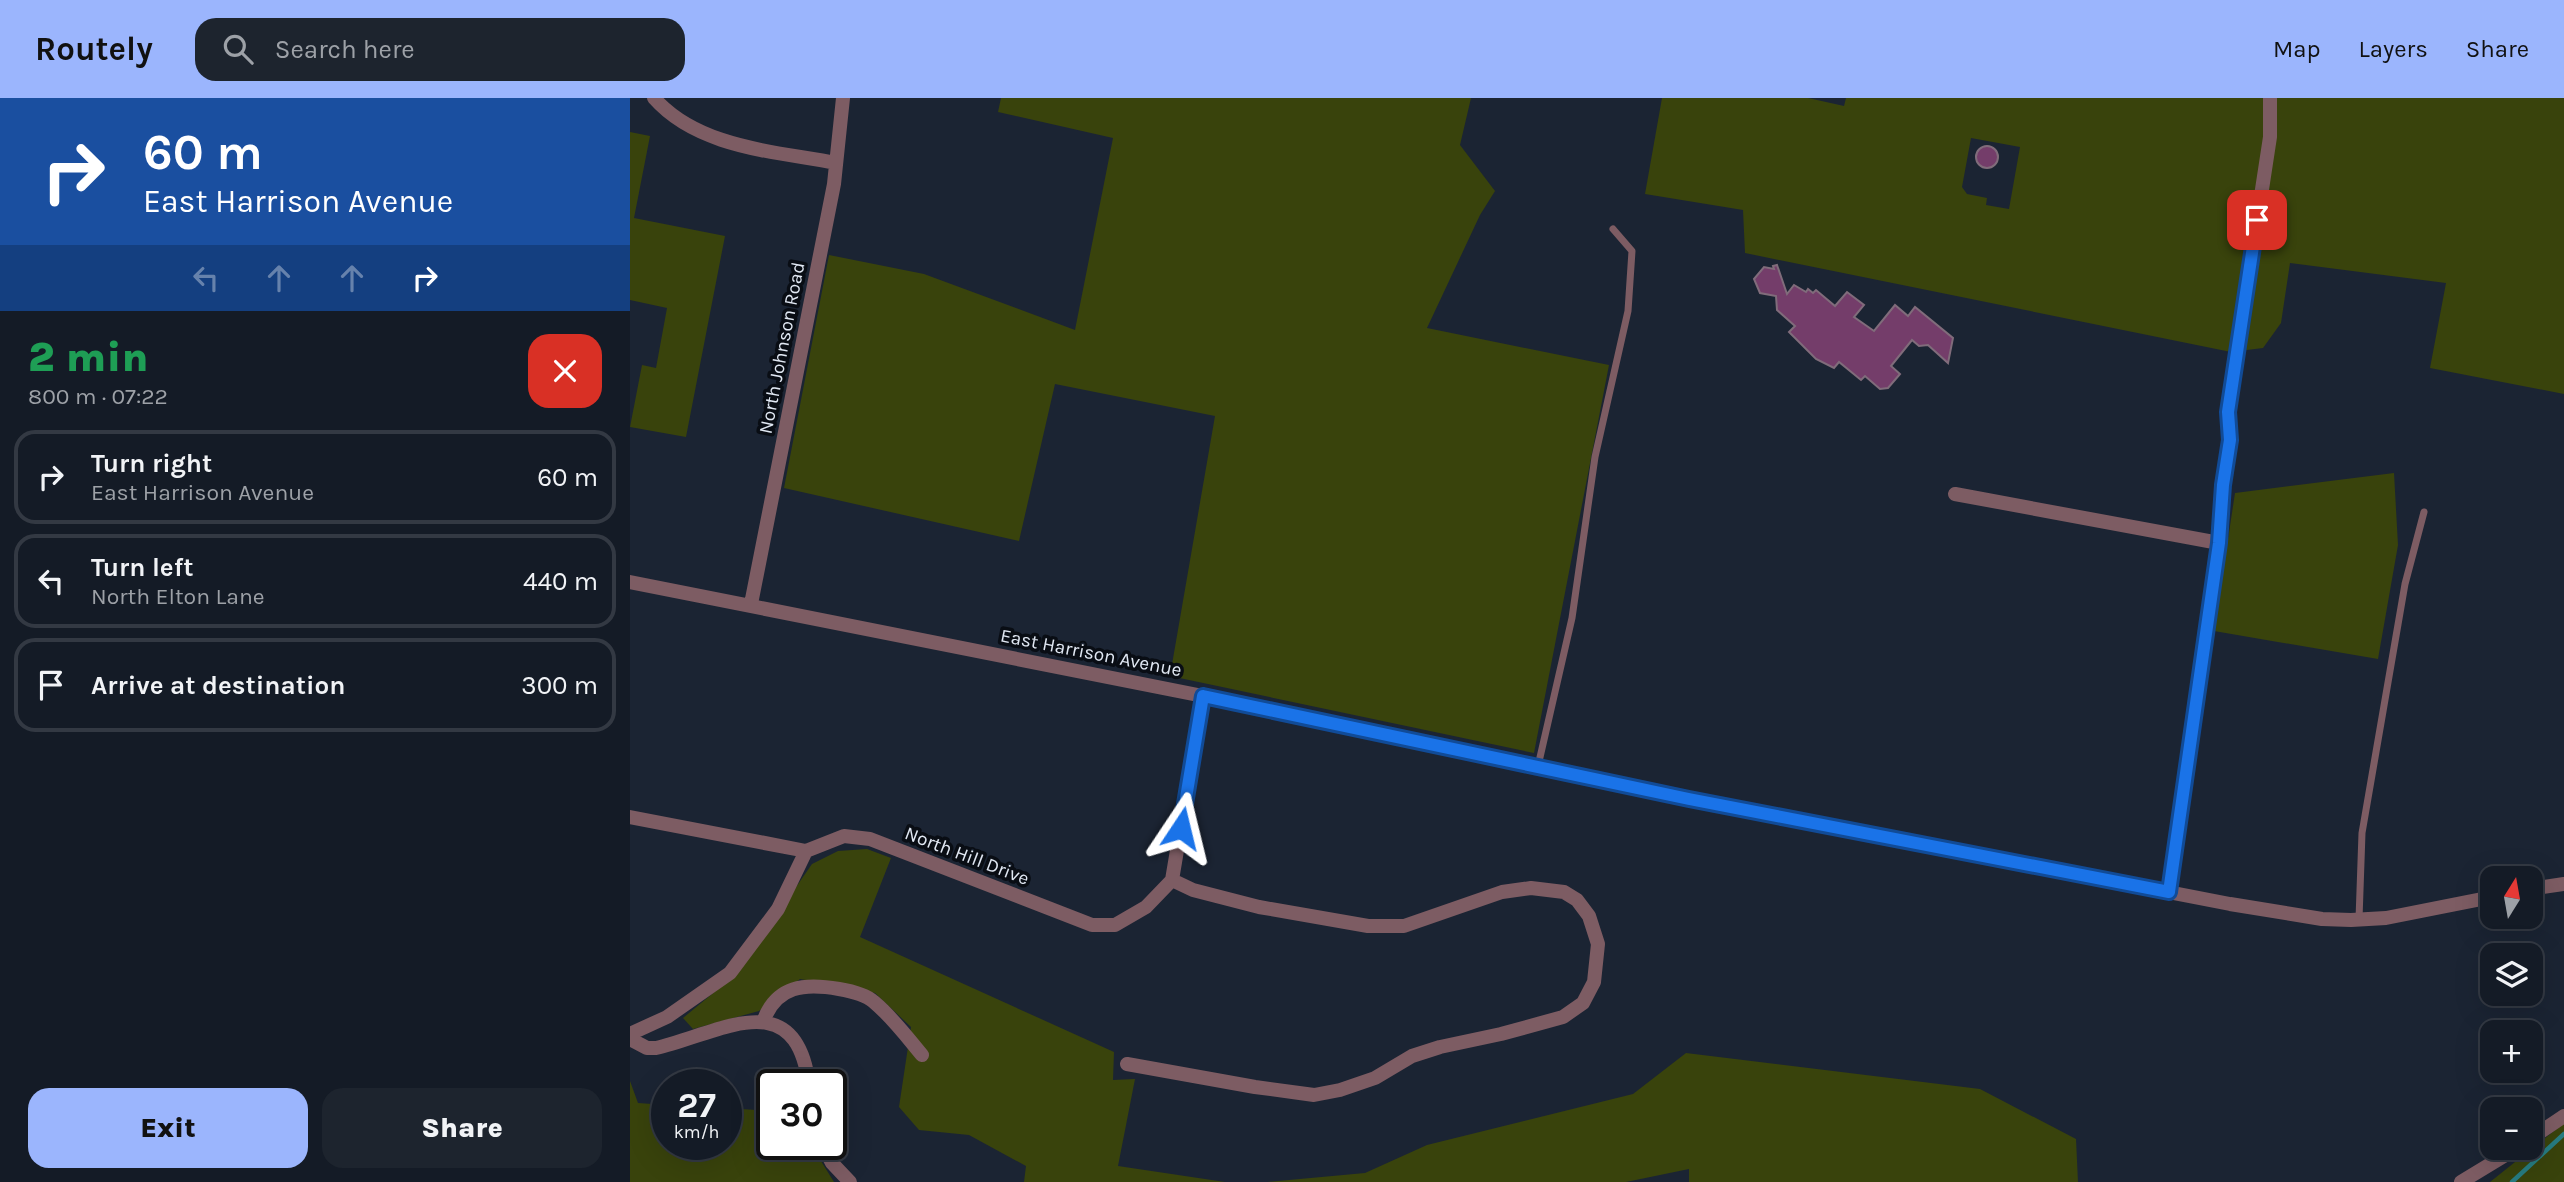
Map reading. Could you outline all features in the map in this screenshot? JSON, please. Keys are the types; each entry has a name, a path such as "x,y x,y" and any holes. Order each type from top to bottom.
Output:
{"street":[{"path":"654,98 665,111 689,127 723,140 836,163"},
{"name":"North Johnson Road","path":"751,604 834,184 843,98"},
{"path":"2169,892 2219,543 2223,485 2230,440 2228,412 2270,137 2270,98"},
{"path":"1955,494 2219,543"},
{"name":"East Harrison Avenue","path":"630,582 751,604 1538,766 2169,892 2298,915 2386,918 2480,899"},
{"path":"1127,1064 1314,1095 1340,1090 1375,1078 1412,1056 1440,1047 1563,1017 1583,1003 1594,982 1598,944 1588,916 1577,900 1564,892 1531,888 1502,892 1404,926 1368,926 1259,907 1193,890 1172,880 1203,696"},
{"path":"630,817 806,851 778,909 730,973 667,1017 630,1036 648,1048 656,1048 736,1024 762,1022 786,1030 803,1055 806,1069"},
{"name":"North Hill Drive","path":"806,851 844,836 870,839 1092,925 1115,925 1146,907 1172,880"},
{"path":"2543,887 2564,884"},
{"path":"762,1022 774,1002 798,987 813,985 849,991 873,1001 922,1055"},
{"path":"2543,1130 2564,1116"},
{"path":"830,1160 850,1182"},
{"path":"2461,1182 2497,1160"}],"lane":[{"path":"1538,766 1572,618 1595,457 1628,310 1632,250 1613,229"},
{"path":"2359,919 2362,833 2405,584 2424,512"}],"green space":[{"path":"1001,98 1471,98 1460,145 1495,191 1480,215 1427,328 1609,365 1534,753 1170,676 1215,416 1055,384 1019,541 784,488 829,255 924,274 1075,330 1113,138 998,112"},
{"path":"1662,98 1808,98 1844,106 1846,98 2564,98 2564,394 2430,368 2446,283 2290,263 2281,323 2263,348 2231,352 1745,253 1743,210 1645,194","holes":["1971,138 2020,147 2009,209 1986,205 1987,198 1967,194 1962,187"]},
{"path":"630,132 650,136 634,218 725,236 686,437 630,427 642,365 656,368 667,308 630,300"},
{"path":"2394,473 2398,545 2378,659 2214,631 2235,493"},
{"path":"867,849 891,858 860,937 1114,1052 1113,1080 1135,1079 1118,1166 1225,1182 1024,1182 1026,1166 969,1135 919,1130 899,1107 911,1027 875,993 800,979 759,1011 693,1029 683,1018 735,975 812,864 838,851"},
{"path":"1686,1053 1980,1089 2076,1139 2078,1182 1689,1182 1689,1169 1626,1182 1267,1182 1365,1173 1427,1145 1633,1094"},
{"path":"630,1081 638,1103 651,1104 651,1160 742,1160 742,1109 756,1110 756,1160 820,1160 834,1182 630,1182"},
{"path":"2564,1123 2564,1182 2490,1182 2518,1160 2543,1160 2543,1140"}],"building":[{"path":"1987,146 1995,149 1998,157 1995,165 1987,168 1979,165 1976,157 1979,149"},
{"path":"1777,265 1787,294 1794,285 1806,292 1808,289 1813,293 1816,290 1835,306 1847,292 1864,305 1854,317 1874,331 1895,305 1908,316 1915,307 1953,338 1948,363 1928,345 1919,346 1912,340 1891,366 1900,374 1888,388 1880,389 1865,376 1861,380 1839,362 1834,368 1816,359 1789,332 1795,326 1777,310 1776,296 1760,293 1754,279 1764,267 1774,269 1773,266"}],"waterway":[{"path":"2512,1182 2564,1134"}],"route":[{"path":"1181,828 1203,696 1689,799 2169,892 2219,543 2223,485 2230,440 2228,412 2257,220"}]}
